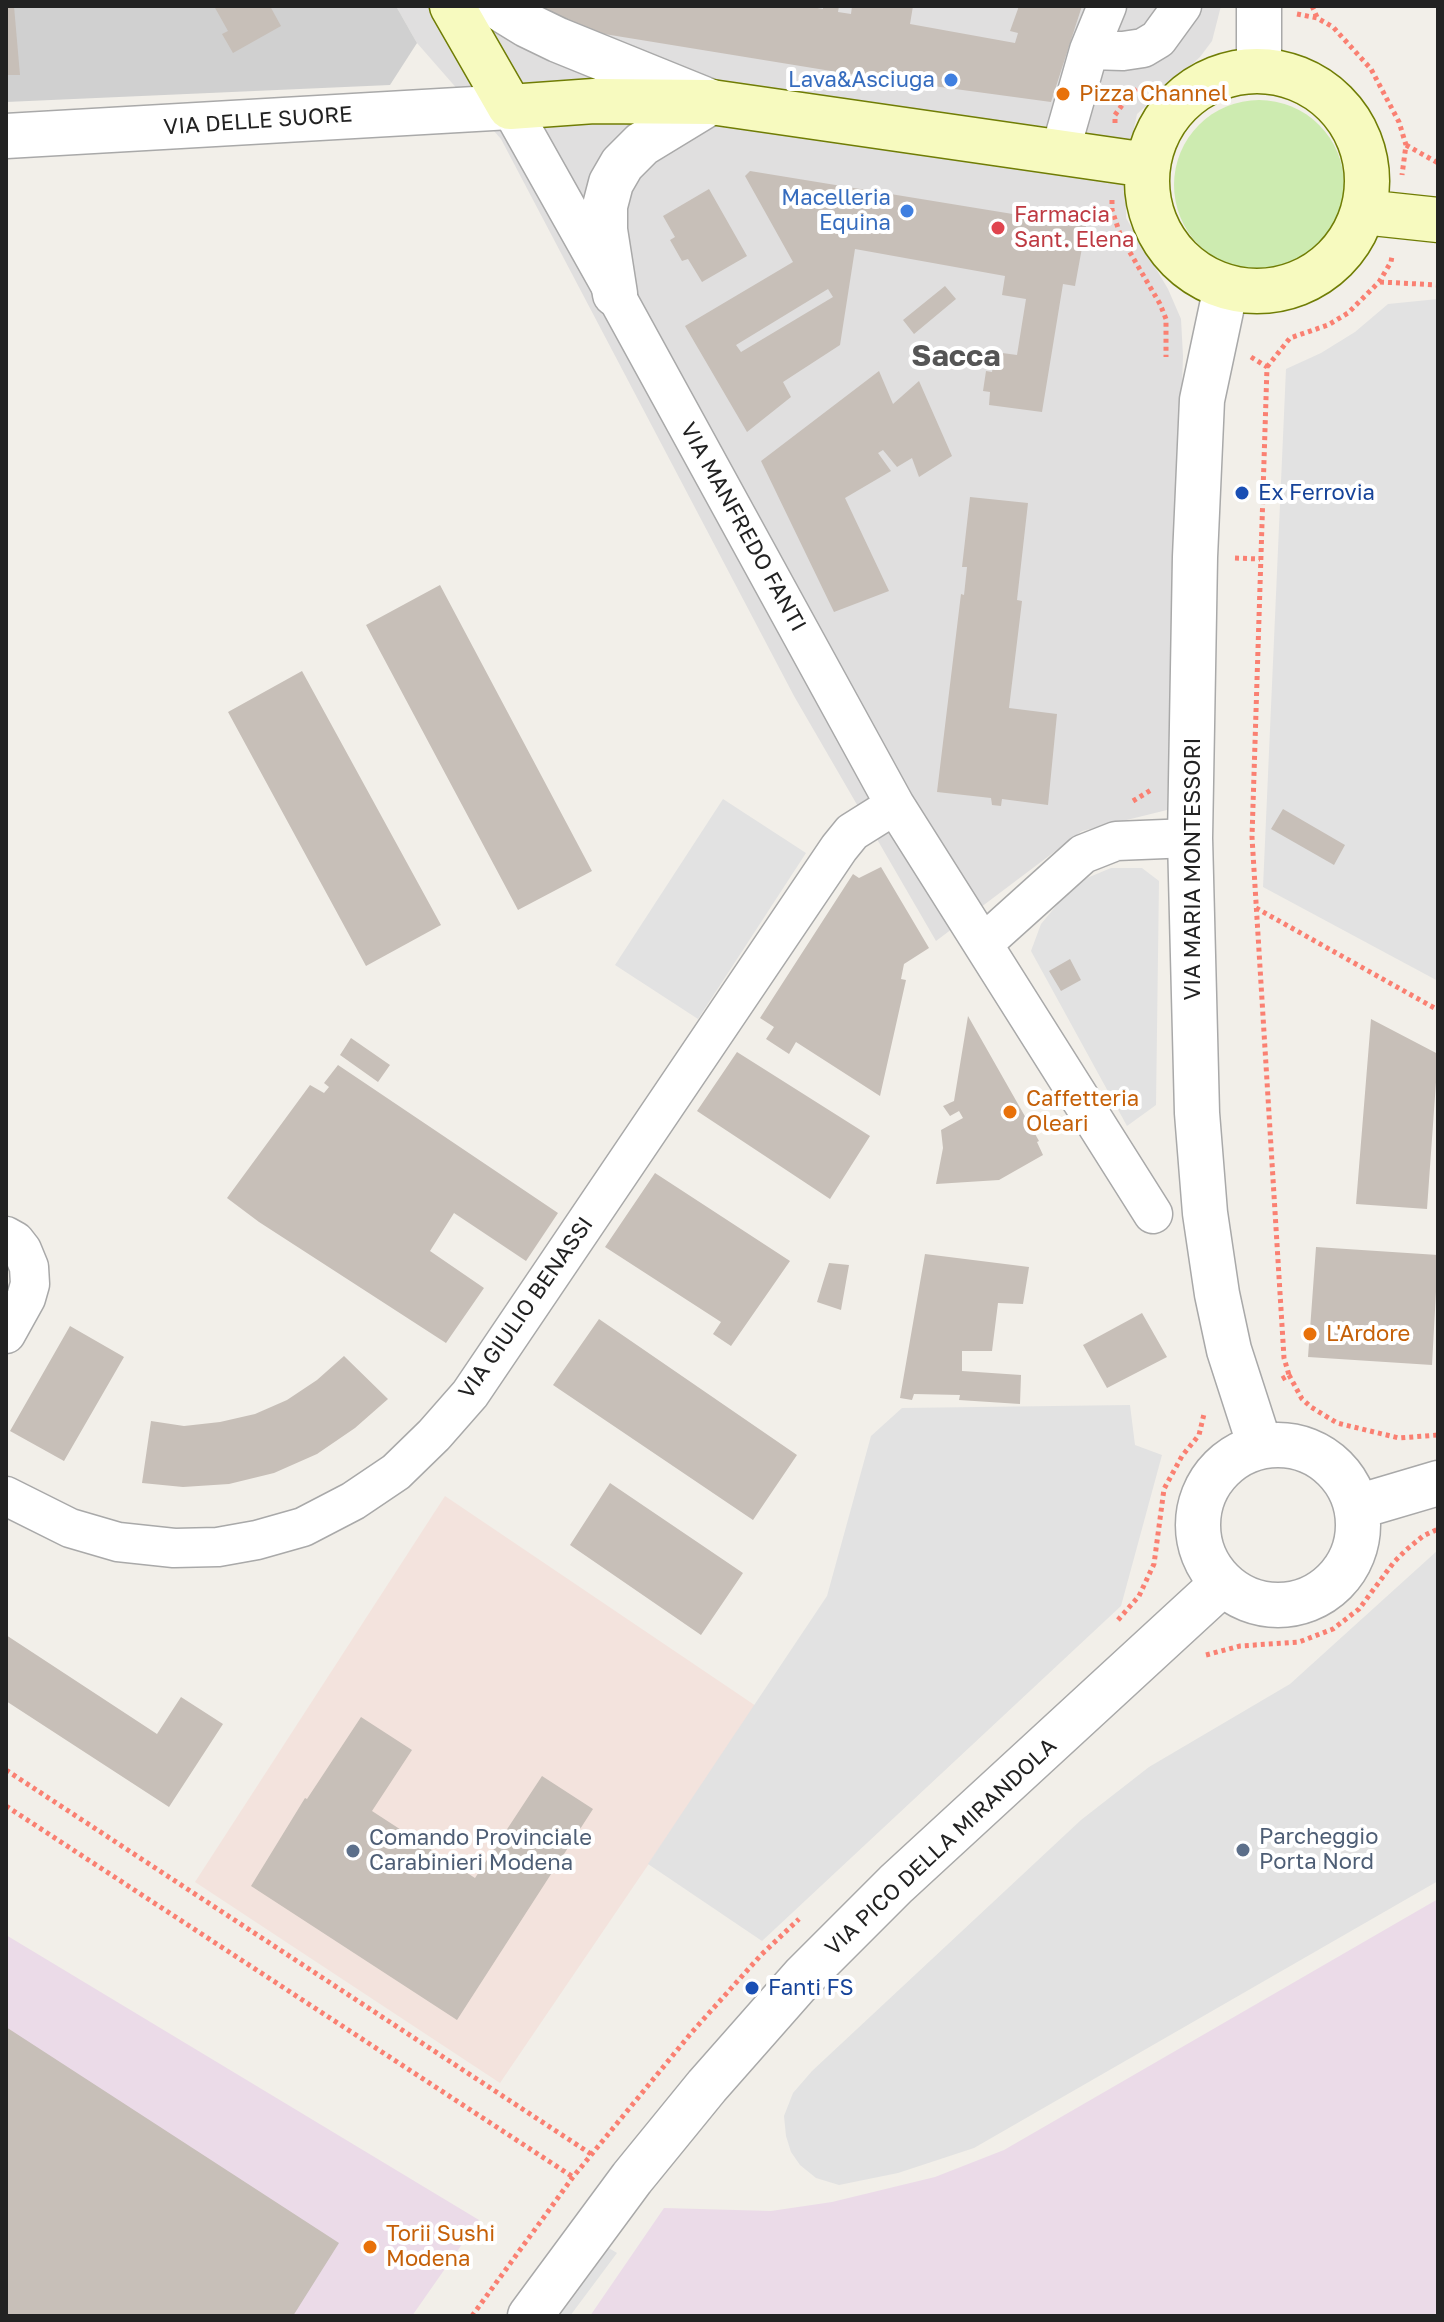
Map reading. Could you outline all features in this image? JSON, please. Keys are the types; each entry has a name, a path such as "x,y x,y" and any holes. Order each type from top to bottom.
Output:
{"main road":[{"path":"452,6 510,107 594,101 711,102 1147,165"},
{"path":"1259,70 1296,77 1320,90 1341,108 1356,131 1365,157 1368,184 1363,212 1346,246 1318,273 1295,285 1271,290 1241,290 1226,287 1196,272 1170,250 1150,210 1146,188 1147,165 1163,122 1177,104 1215,79 1236,72 1259,70"},
{"path":"1363,212 1438,220"}],"street":[{"path":"496,6 558,40 711,102"},
{"path":"1060,152 1089,50 1107,6"},
{"path":"1089,50 1143,48 1158,39 1182,6"},
{"path":"1259,6 1259,70"},
{"path":"615,294 605,230 605,206 611,183 622,164 642,144 711,102"},
{"name":"VIA DELLE SUORE","path":"6,136 510,107"},
{"name":"VIA MANFREDO FANTI","path":"510,107 895,805 1153,1214"},
{"name":"VIA MARIA MONTESSORI","path":"1226,287 1207,371 1200,425 1190,838 1197,1113 1205,1213 1217,1294 1229,1350 1260,1446"},
{"name":"VIA GIULIO BENASSI","path":"6,1496 70,1528 118,1542 174,1548 218,1547 303,1527 353,1501 396,1472 470,1394 839,848 852,832 895,805"},
{"path":"983,944 1064,869 1090,851 1128,839 1190,838"},
{"path":"6,1236 22,1250 29,1267 30,1284 26,1298 6,1334"},
{"path":"1281,1444 1321,1456 1337,1470 1349,1487 1357,1507 1358,1530 1354,1552 1343,1572 1327,1589 1307,1600 1285,1605 1262,1604 1241,1597 1222,1584 1208,1567 1200,1547 1197,1525 1199,1503 1208,1484 1222,1467 1240,1453 1260,1446 1281,1444"},
{"path":"1357,1507 1438,1483"},
{"name":"VIA PICO DELLA MIRANDOLA","path":"530,2316 632,2178 707,2086 804,1976 896,1884 1222,1584"}],"path":[{"path":"1312,6 1317,18"},
{"path":"1406,145 1438,163"},
{"path":"1289,1375 1284,1358 1252,837 1267,367 1290,338 1328,325 1348,313 1379,282 1438,285"},
{"path":"1215,336 1267,367"},
{"path":"1255,907 1438,1010"},
{"path":"1139,1596 1176,1626 1199,1656 1240,1646 1299,1642 1333,1629 1359,1609 1394,1562 1423,1536 1438,1529"},
{"path":"6,1770 591,2154"},
{"path":"6,1806 573,2177"}],"shaded area":[{"path":"6,6 396,6 417,43 390,85 6,102"},
{"path":"396,6 1221,6 1212,41 1200,57 1137,114 1126,166 1126,218 1168,289 1181,319 1183,356 1167,810 1082,831 936,941 794,696 501,139 417,43"},
{"path":"1438,299 1438,981 1263,887 1286,369 1321,353 1355,332 1388,304"},
{"path":"723,799 806,853 698,1019 615,965"},
{"path":"1111,868 1142,868 1159,881 1156,1105 1127,1126 1031,951 1041,924 1075,883"},
{"path":"1130,1405 1135,1445 1162,1455 1121,1606 762,1941 648,1864 827,1596 871,1436 902,1408"},
{"path":"445,1496 756,1706 500,2083 195,1882"},
{"name":"Parcheggio Porta Nord","path":"1438,1550 1438,1881 974,2148 898,2173 839,2185 816,2178 800,2165 791,2152 784,2116 793,2093 812,2071 1081,1820 1149,1767 1290,1684"},
{"path":"1438,1899 1438,2316 590,2316 664,2208 771,2211 832,2202 935,2177 1004,2150"},
{"path":"6,1935 479,2220 412,2316 6,2316"},
{"path":"607,2247 617,2253 570,2316 556,2316"}],"green space":[{"path":"1259,100 1292,106 1319,125 1338,152 1344,185 1338,218 1319,245 1292,264 1259,270 1226,264 1199,245 1180,218 1174,185 1180,152 1199,125 1226,106"}],"building":[{"path":"6,6 14,6 20,75 6,75"},
{"path":"214,6 270,6 281,26 233,53 222,34 228,31"},
{"path":"527,6 806,6 823,9 823,6 839,6 838,12 851,14 852,6 913,6 910,24 1015,43 1018,33 1010,31 1019,6 1082,6 1051,102 874,78 592,32"},
{"path":"750,171 1086,226 1075,286 1063,284 1042,412 989,405 990,392 983,391 986,371 992,372 995,352 1017,355 1026,299 1002,295 1005,276 855,249 840,345 783,382 791,397 747,432 685,326 793,262 745,176","holes":["828,289 833,297 741,352 736,345"]},
{"path":"709,189 747,256 702,282 688,259 682,261 670,240 675,237 663,216"},
{"path":"945,286 956,299 914,334 903,320"},
{"path":"879,371 893,404 919,381 952,456 919,477 912,458 897,467 883,450 878,453 891,471 845,498 889,591 834,612 761,461"},
{"path":"970,497 1028,503 1017,600 1022,601 1009,708 1057,714 1048,805 1002,799 1001,806 992,805 991,798 937,792 961,594 964,595 967,567 962,567"},
{"path":"440,585 592,871 518,910 366,625"},
{"path":"302,671 441,925 366,966 228,712"},
{"path":"1283,809 1345,845 1334,865 1271,829"},
{"path":"881,867 929,948 904,964 901,979 906,980 880,1096 796,1042 789,1054 766,1039 774,1027 760,1018 853,874 859,878"},
{"path":"1070,959 1081,980 1061,991 1049,971"},
{"path":"968,1016 1039,1141 1043,1155 999,1180 936,1184 943,1148 941,1130 963,1118 959,1111 950,1116 943,1106 954,1101"},
{"path":"1371,1019 1438,1054 1427,1209 1356,1204"},
{"path":"351,1038 390,1065 378,1082 340,1055"},
{"path":"737,1052 870,1136 830,1199 697,1111"},
{"path":"338,1065 558,1213 526,1261 454,1213 430,1251 484,1288 446,1343 227,1198 310,1085 324,1093 329,1087 324,1083"},
{"path":"655,1173 790,1261 731,1346 713,1334 721,1322 605,1247"},
{"path":"1316,1247 1438,1255 1432,1365 1308,1357"},
{"path":"925,1254 1029,1267 1023,1304 998,1303 992,1351 962,1351 962,1371 1021,1375 1020,1404 959,1400 960,1395 914,1394 912,1400 900,1398"},
{"path":"829,1263 849,1265 841,1310 817,1302"},
{"path":"1142,1313 1167,1357 1107,1388 1083,1345"},
{"path":"599,1319 797,1455 753,1520 553,1385"},
{"path":"70,1326 124,1357 64,1461 10,1431"},
{"path":"344,1356 388,1399 355,1428 317,1454 274,1473 229,1484 183,1487 142,1483 151,1421 184,1426 255,1414 287,1400 317,1380"},
{"path":"610,1483 743,1573 701,1635 570,1545"},
{"path":"6,1635 157,1734 181,1697 223,1724 169,1807 6,1701"},
{"name":"Comando Provinciale Carabinieri Modena","path":"361,1717 412,1750 372,1811 475,1878 542,1776 593,1809 457,2020 251,1886 305,1798"},
{"path":"6,2027 339,2243 293,2316 6,2316"}],"place":[{"name":"Lava&Asciuga","path":"951,80"},
{"name":"Pizza Channel","path":"1063,94"},
{"name":"Macelleria Equina","path":"907,211"},
{"name":"Farmacia Sant. Elena","path":"998,228"},
{"name":"Ex Ferrovia","path":"1242,493"},
{"name":"Caffetteria Oleari","path":"1010,1112"},
{"name":"L'Ardore","path":"1310,1334"},
{"name":"Parcheggio Porta Nord","path":"1243,1850"},
{"name":"Comando Provinciale Carabinieri Modena","path":"353,1851"},
{"name":"Fanti FS","path":"752,1988"},
{"name":"Torii Sushi Modena","path":"370,2247"}],"district":[{"name":"Sacca","path":"956,356"}]}
